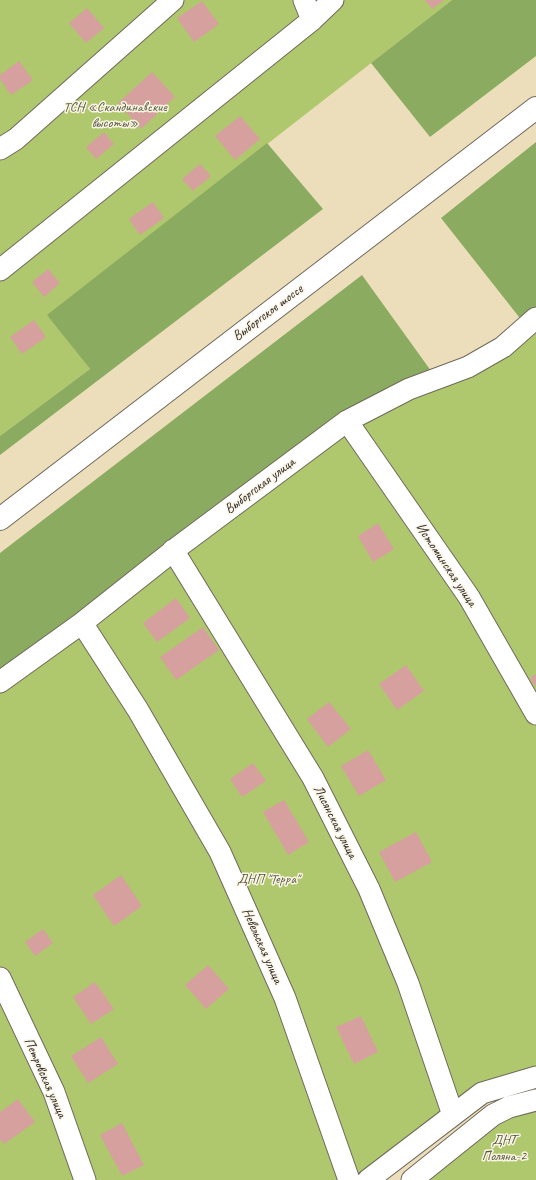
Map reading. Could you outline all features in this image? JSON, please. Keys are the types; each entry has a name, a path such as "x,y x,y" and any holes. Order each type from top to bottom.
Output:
{"main road":[{"name":"Выборгское шоссе","path":"0,519 536,108"}],"street":[{"path":"0,149 16,139 173,0"},
{"path":"304,0 312,20"},
{"path":"0,270 312,20 333,0"},
{"name":"Выборгская улица","path":"0,682 82,623 173,550 347,421 409,389 468,367 503,347 536,318"},
{"name":"Истоминская улица","path":"347,421 469,597 536,714"},
{"name":"Лисянская улица","path":"173,550 313,778 369,889 408,983 453,1115"},
{"name":"Невельская улица","path":"82,623 138,710 220,852 285,998 349,1180"},
{"name":"Петровская улица","path":"0,978 54,1092 86,1180"},
{"path":"368,1180 482,1093 536,1077"},
{"path":"412,1180 493,1115 510,1107 536,1100"}],"green space":[{"name":"ТСН «Скандинавские высоты»","path":"0,0 452,0 48,315 90,369 0,436"},
{"path":"452,0 536,0 536,56 430,137 371,63"},
{"path":"536,142 536,318 523,322 441,218"},
{"path":"267,143 323,209 0,455 0,436 90,369 47,315"},
{"path":"362,275 434,375 355,417 0,682 0,553"},
{"name":"ДНП \"Терра\"","path":"536,318 536,1077 482,1093 368,1180 0,1180 0,682 335,429"},
{"name":"ДНТ Поляна-2","path":"536,1100 536,1180 412,1180 493,1115"}],"building":[{"path":"425,0 444,0 432,9"},
{"path":"202,1 219,24 194,42 177,18"},
{"path":"87,8 104,28 86,43 69,23"},
{"path":"19,61 33,80 11,95 0,79 0,75"},
{"path":"152,72 175,97 141,129 118,103"},
{"path":"240,116 260,139 235,160 215,136"},
{"path":"104,132 114,144 96,159 86,147"},
{"path":"200,164 211,176 193,191 182,179"},
{"path":"153,202 164,218 140,235 129,219"},
{"path":"48,269 60,283 44,297 32,282"},
{"path":"34,320 46,337 22,354 10,337"},
{"path":"378,523 394,549 373,562 358,536"},
{"path":"176,598 190,618 157,642 143,623"},
{"path":"203,627 219,650 176,680 160,657"},
{"path":"406,665 424,691 397,710 379,684"},
{"path":"536,674 536,687 530,678"},
{"path":"329,702 351,729 328,747 307,719"},
{"path":"368,750 386,780 359,796 341,766"},
{"path":"253,763 266,781 242,797 230,779"},
{"path":"284,800 309,842 288,855 263,812"},
{"path":"416,832 432,862 395,882 379,852"},
{"path":"121,875 142,906 114,926 93,895"},
{"path":"43,929 53,943 35,956 25,942"},
{"path":"208,965 229,989 206,1009 185,985"},
{"path":"95,982 114,1009 91,1024 73,997"},
{"path":"361,1016 378,1052 354,1064 336,1027"},
{"path":"101,1037 118,1064 88,1083 71,1056"},
{"path":"18,1099 35,1122 4,1144 0,1139 0,1112"},
{"path":"122,1123 144,1165 122,1176 100,1135"}]}
